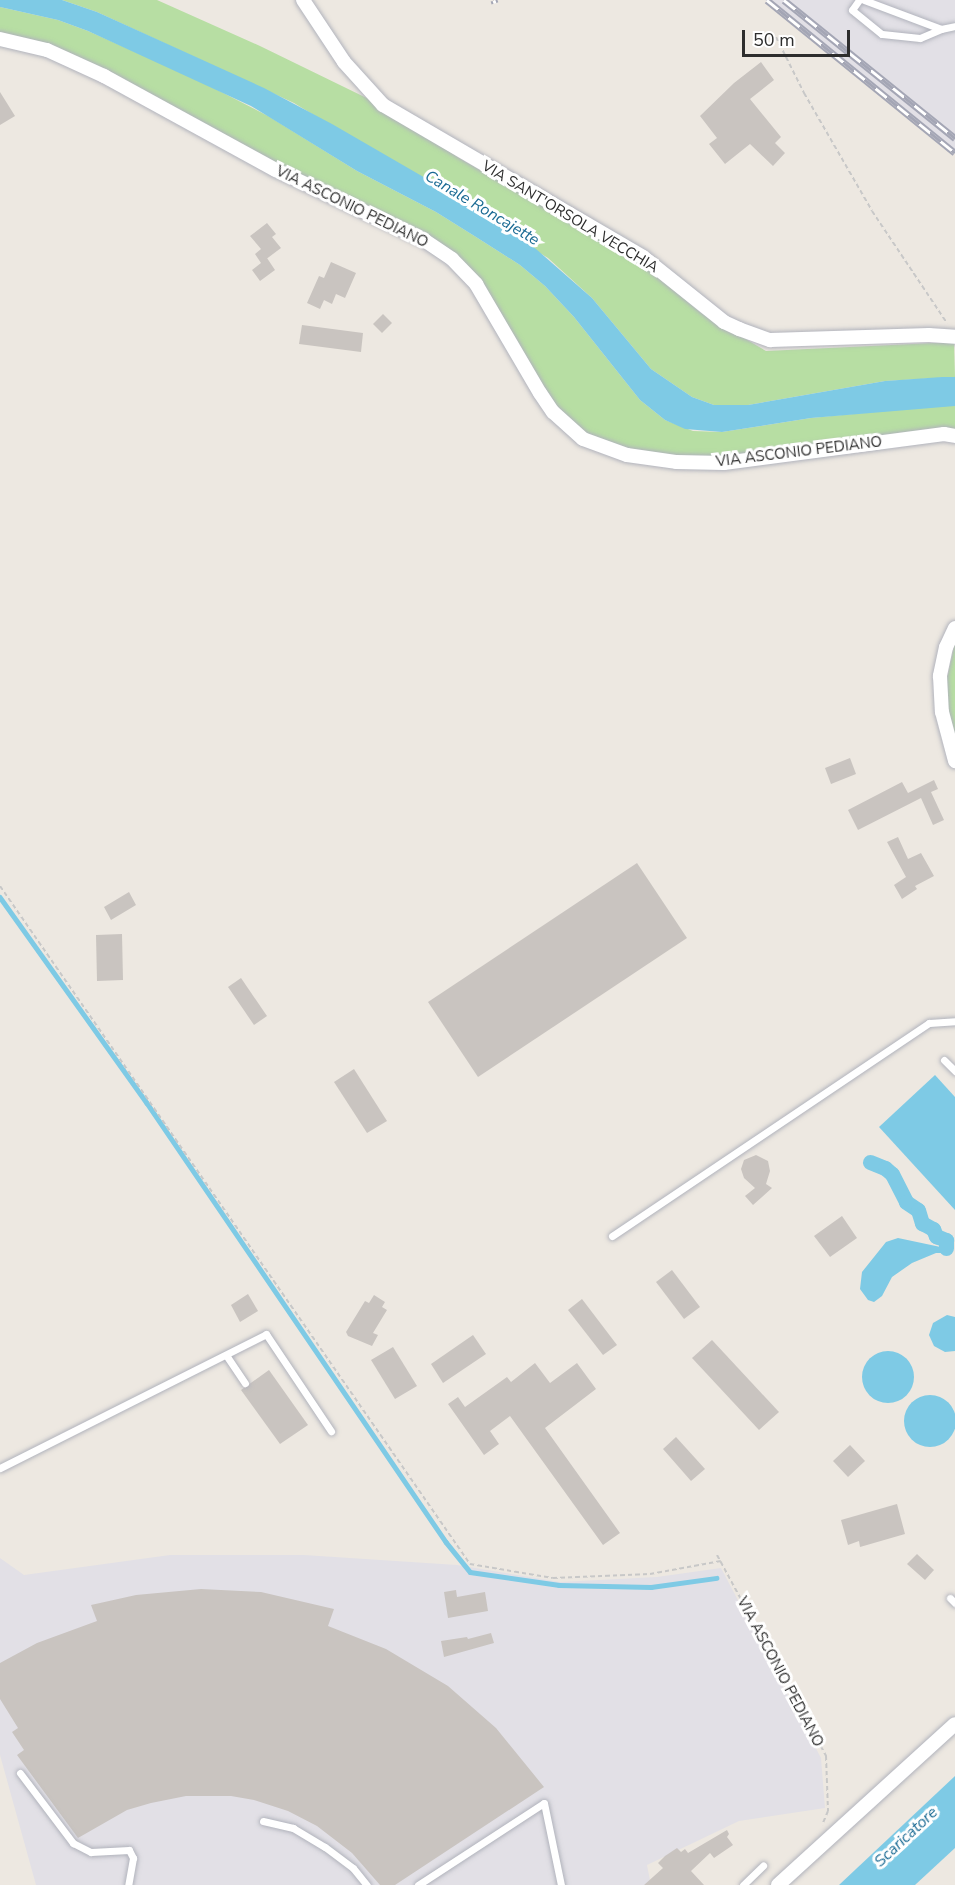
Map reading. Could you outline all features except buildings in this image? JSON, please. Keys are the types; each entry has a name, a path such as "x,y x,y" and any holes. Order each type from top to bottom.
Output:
{"street":[{"name":"VIA SANT'ORSOLA VECCHIA","path":"303,0 344,62 383,105 643,257 724,322 770,340 929,335 952,332"},
{"name":"VIA ASCONIO PEDIANO","path":"0,39 47,50 104,76 276,170 434,247 452,259 476,284 553,412 584,439 627,455 676,462 724,464 944,434 955,436"},
{"path":"955,628 946,647 940,676 942,712 955,761"},
{"path":"778,1885 955,1724"}],"lane":[{"path":"859,0 852,10 882,34 920,38 941,28 955,26"},
{"path":"864,0 941,28"},
{"path":"612,1236 929,1023 955,1021"},
{"path":"944,1060 955,1071"},
{"path":"0,1468 266,1334 331,1431"},
{"path":"226,1355 245,1383"},
{"path":"20,1773 72,1843 91,1852 129,1850 133,1858 128,1885"},
{"path":"418,1885 544,1803 561,1885"},
{"path":"263,1821 293,1828 325,1846 353,1868 367,1885"},
{"path":"743,1885 763,1866"}],"path":[{"path":"776,37 804,93 872,210 952,332"},
{"path":"0,886 470,1564 553,1578 650,1574 721,1561"},
{"name":"VIA ASCONIO PEDIANO","path":"717,1555 826,1756 828,1811 819,1831"}],"shaded area":[{"path":"765,0 955,0 955,152"},
{"path":"170,1555 304,1555 457,1565 560,1582 657,1577 721,1568 821,1758 825,1808 739,1821 647,1865 651,1885 36,1885 0,1755 0,1558 24,1575"}],"green space":[{"path":"62,0 157,0 260,46 383,106 459,158 639,261 701,313 766,351 954,342 955,377 885,381 748,405 714,405 692,397 651,369 592,298 548,258 294,103 97,12"},
{"path":"0,7 58,20 88,31 196,79 268,116 357,171 436,212 520,265 545,286 574,317 640,400 665,420 693,431 722,432 811,418 947,405 955,406 955,431 726,461 627,453 585,437 556,411 458,256 280,167 193,119 0,36"},
{"path":"955,642 955,754 946,715 947,679"}],"water":[{"path":"0,0 62,0 97,12 264,88 332,124 446,190 536,249 592,298 651,369 692,397 714,405 748,405 885,381 955,377 955,406 811,418 722,432 685,429 665,420 640,400 574,317 545,286 520,265 476,237 436,212 357,171 251,106 88,31 58,20 0,7"},
{"path":"935,1075 955,1097 955,1210 879,1127"},
{"path":"898,1238 950,1249 950,1253 936,1253 912,1263 892,1277 882,1296 874,1302 868,1300 860,1289 862,1272 886,1242"},
{"path":"947,1315 955,1317 955,1351 945,1352 934,1346 929,1335 933,1323"},
{"path":"888,1351 898,1353 906,1359 912,1367 914,1377 912,1387 906,1395 898,1401 888,1403 878,1401 870,1395 864,1387 862,1377 864,1367 870,1359 878,1353"},
{"path":"930,1395 940,1397 948,1403 954,1411 956,1421 954,1431 948,1439 940,1445 930,1447 920,1445 912,1439 906,1431 904,1421 906,1411 912,1403 920,1397"},
{"name":"Scaricatore","path":"955,1776 955,1848 915,1885 839,1885"}],"waterway":[{"path":"0,897 147,1103 446,1542 470,1572 559,1585 651,1587 716,1578"},
{"path":"870,1162 885,1168 892,1174 906,1202 918,1210 922,1223 933,1229 936,1236 946,1240 946,1248"}],"railway":[{"path":"767,0 955,153"},
{"path":"784,0 955,138"}],"water label":[{"name":"Canale Roncajette","path":"482,208"}]}
